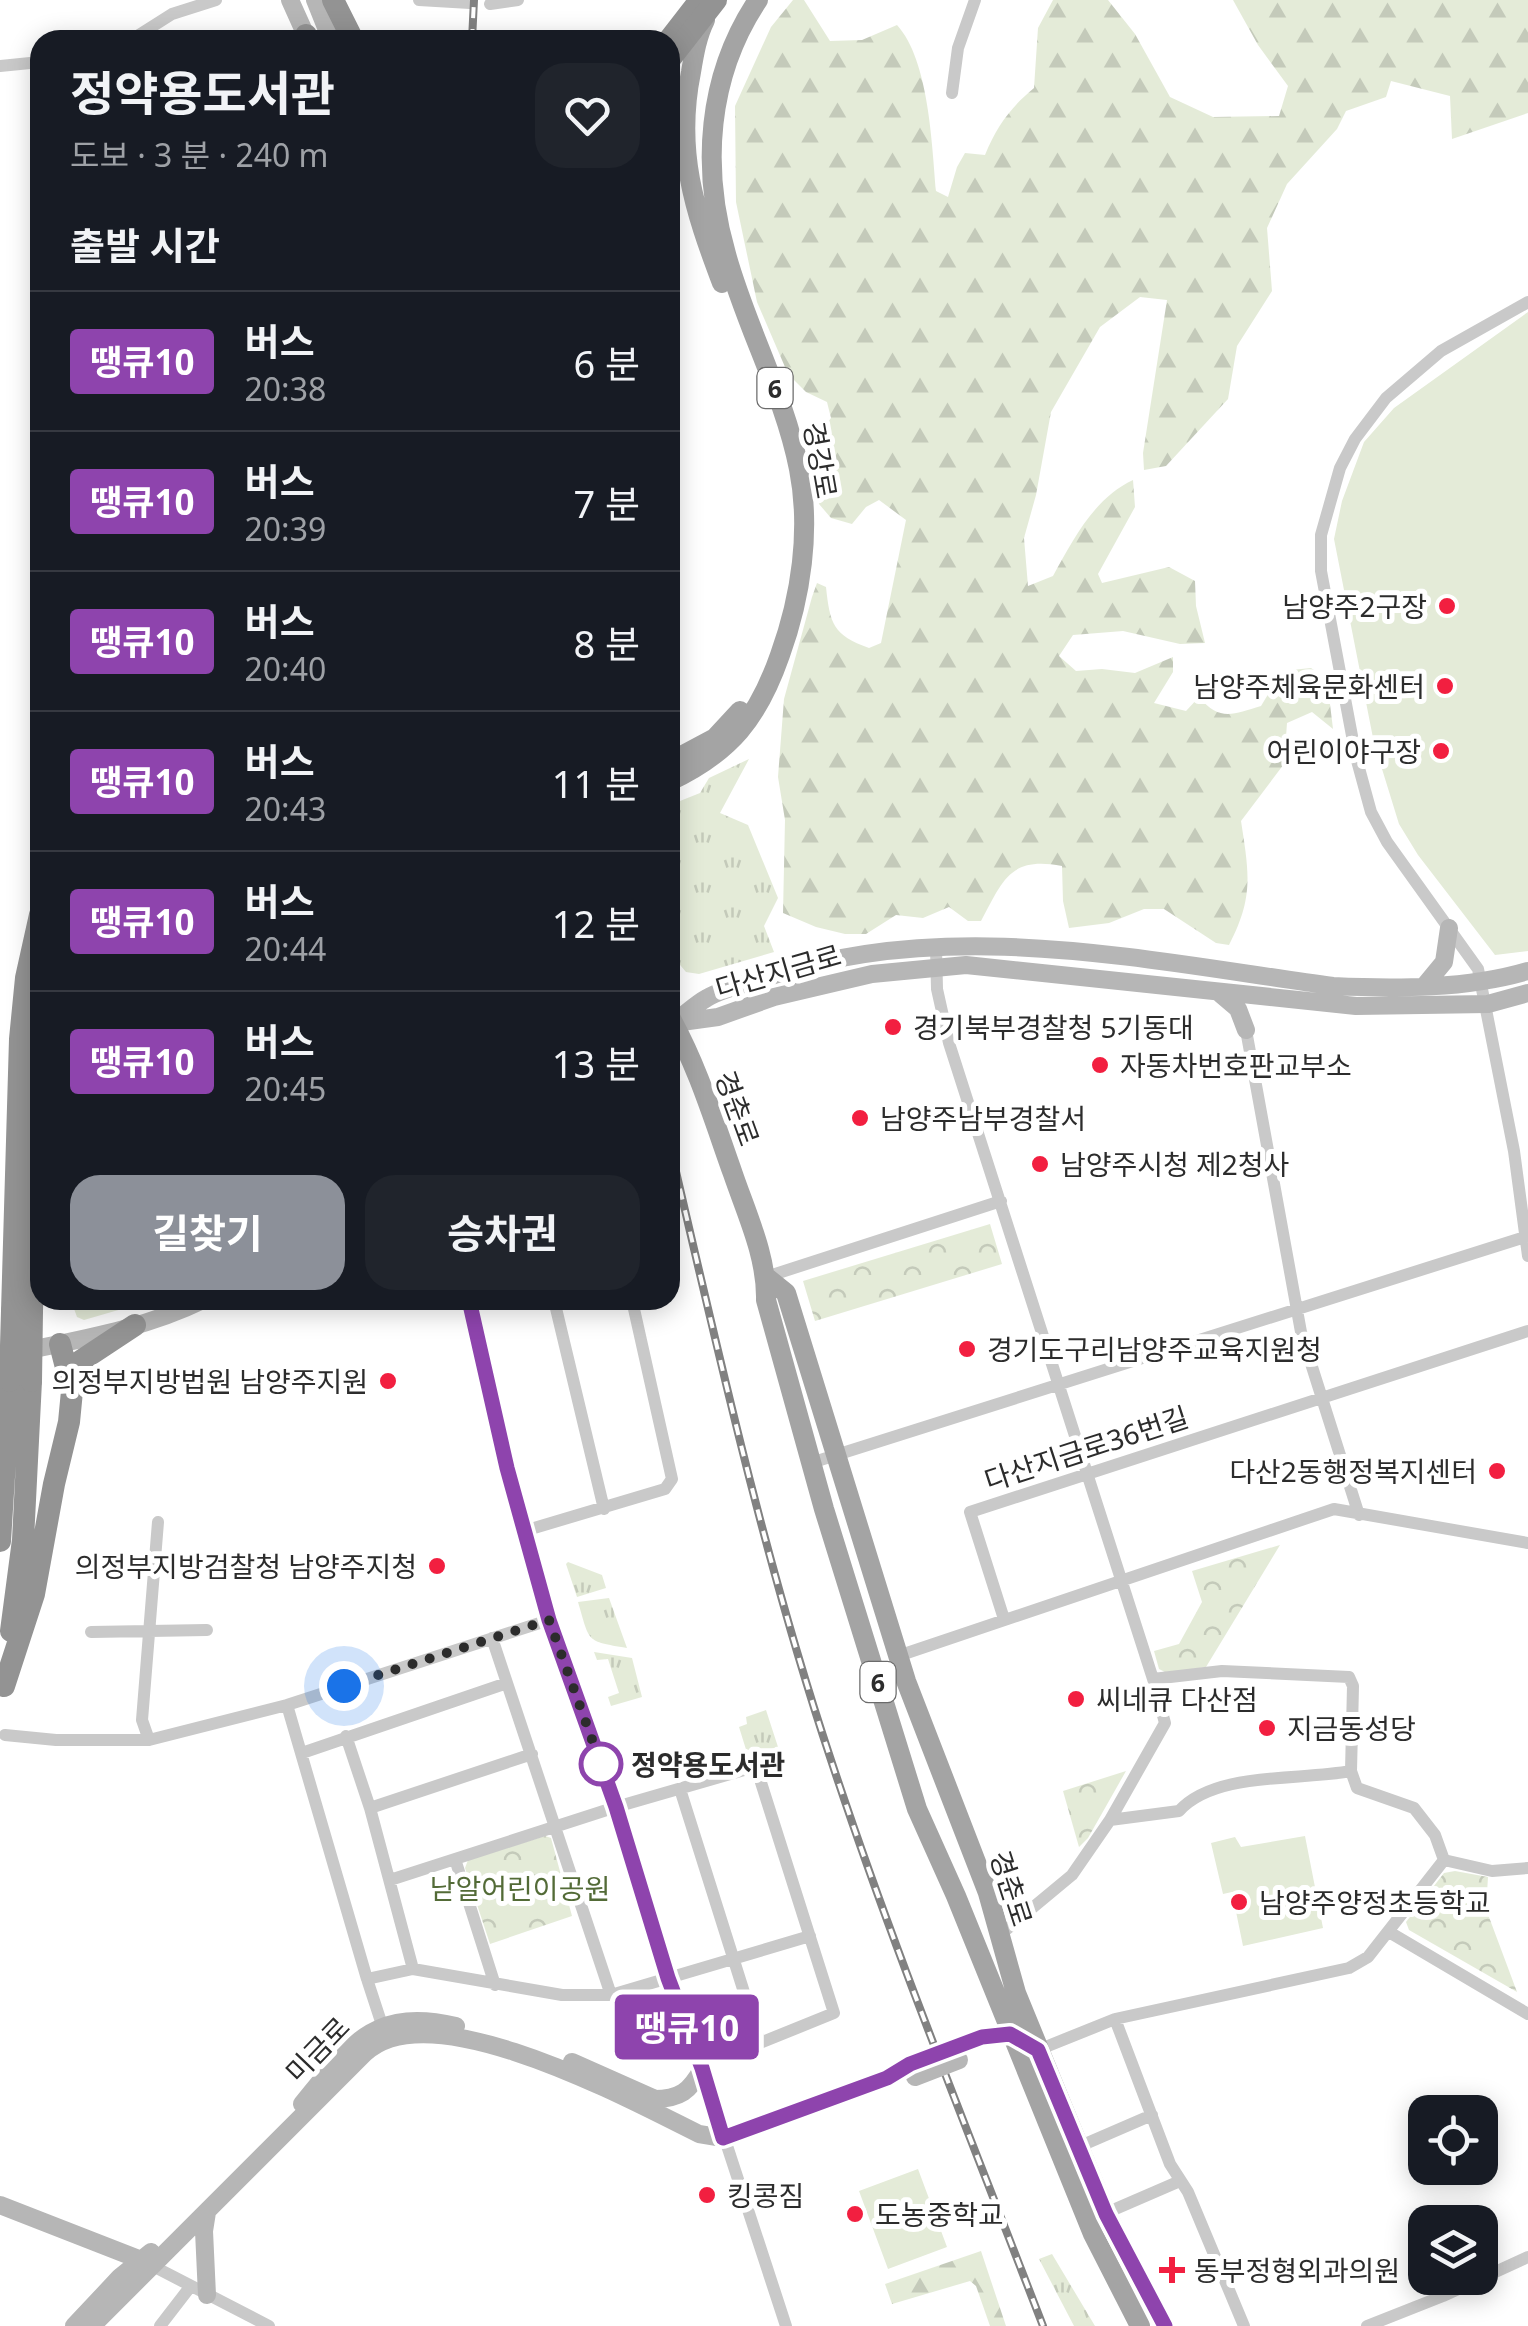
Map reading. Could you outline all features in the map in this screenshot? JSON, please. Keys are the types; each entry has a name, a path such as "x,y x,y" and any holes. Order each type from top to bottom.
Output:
{"highway":[{"path":"333,0 348,30"},
{"path":"677,30 700,0"},
{"path":"680,46 715,0"},
{"path":"2,1692 23,1540 20,1040 30,960"},
{"path":"22,1311 30,1192"},
{"path":"2,1692 34,1594 69,1422 76,1364 135,1325"},
{"path":"60,1344 72,1391"},
{"path":"0,1541 20,1381"}],"main road":[{"name":"경강로","path":"680,757 715,738 747,702 763,670 782,615 791,524 786,467 775,424 692,196 684,153 684,124 699,31 715,0"},
{"name":"경강로","path":"680,776 712,759 734,740 753,715 790,628 802,569 804,519 800,473 788,422 726,256 715,207 712,136 722,75 758,0"},
{"path":"690,78 702,52 709,50 719,53 722,75"},
{"path":"684,124 696,145 706,146 712,136"},
{"name":"경춘로","path":"680,1042 712,1112 766,1277 766,1300 824,1509 917,1809 1092,2234 1140,2326"},
{"name":"경춘로","path":"766,1277 786,1293 898,1656 1001,1934 1016,1993 1106,2214 1166,2326"}],"street":[{"path":"146,30 162,19 216,0"},
{"path":"290,0 303,30"},
{"path":"315,0 327,30"},
{"path":"419,0 470,3"},
{"path":"490,4 518,0"},
{"path":"952,93 958,48 975,0"},
{"path":"0,66 30,63"},
{"path":"1528,302 1440,351 1386,398 1355,439 1340,468 1321,535 1321,572 1356,758 1371,812 1387,842 1478,968 1514,1151 1528,1256"},
{"path":"1425,985 1444,962 1449,928"},
{"path":"936,947 936,990 949,1044 1165,1723 1110,1820 1064,1885 1001,1934"},
{"name":"다산지금로","path":"680,1016 708,997 775,974 873,952 936,947 1114,957 1334,986 1482,982 1528,971"},
{"name":"다산지금로","path":"680,1021 718,1018 825,984 872,974 966,965 1393,1008 1488,1004 1528,993"},
{"path":"1217,991 1238,1008 1246,1030 1301,1332 1358,1515"},
{"path":"1246,1030 1262,1003 1274,998"},
{"path":"766,1277 1001,1201"},
{"path":"814,1462 1525,1237"},
{"path":"0,1354 60,1344 176,1310"},
{"path":"471,1310 549,1620 616,1807 668,1978 702,2068 786,2326"},
{"path":"556,1310 604,1509"},
{"path":"524,1531 665,1490 672,1479 634,1310"},
{"name":"다산지금로36번길","path":"1004,1619 970,1512 1528,1331"},
{"path":"898,1656 1334,1510 1528,1543"},
{"path":"150,1740 142,1720 158,1522"},
{"path":"5,1735 56,1740 150,1740 287,1705 549,1620"},
{"path":"91,1632 207,1630"},
{"path":"492,1638 611,1996"},
{"path":"1153,1679 1222,1670 1346,1676 1354,1686 1351,1771 1357,1788 1414,1808 1435,1835 1444,1860"},
{"path":"302,1753 506,1682"},
{"path":"287,1705 384,2031"},
{"path":"346,1736 370,1808 413,1969"},
{"path":"370,1808 532,1754"},
{"path":"390,1880 616,1807 751,1768 758,1773 834,2014 760,2043 680,1789"},
{"path":"1110,1820 1179,1812 1188,1801 1215,1786 1351,1771"},
{"path":"455,1859 495,1985"},
{"path":"723,2138 957,2054 982,2037 1010,2034 1038,2050 1115,2018 1348,1968 1368,1956 1444,1860"},
{"path":"1444,1860 1492,1871 1528,1868"},
{"path":"1388,1932 1528,2014"},
{"path":"367,1979 413,1969 562,1996 611,1996 810,1936"},
{"path":"1115,2018 1170,2164 1244,2326"},
{"name":"미금로","path":"92,2326 146,2262 302,2104 328,2072 384,2031 422,2020 490,2034 578,2064 654,2099 723,2138"},
{"name":"미금로","path":"74,2326 120,2277 146,2262 206,2212 384,2031 425,2032 496,2046 554,2066 699,2134 723,2138"},
{"path":"654,2099 672,2099 684,2093 702,2068"},
{"path":"1078,2147 1152,2115"},
{"path":"1106,2214 1180,2181"},
{"path":"0,2205 146,2262 270,2326"},
{"path":"160,2326 198,2291 206,2212"},
{"path":"1366,2326 1528,2257"}],"green space":[{"path":"793,0 804,0 830,41 862,40 897,25 908,40 922,81 936,191 948,197 965,153 985,155 1005,118 1034,88 1038,28 1053,0 1108,0 1135,34 1170,97 1213,117 1279,116 1288,86 1258,45 1233,0 1528,0 1528,113 1452,139 1450,96 1391,81 1386,97 1346,111 1337,129 1287,184 1267,228 1272,291 1237,346 1228,399 1166,466 1144,470 1143,453 1167,300 1140,297 1100,327 1051,412 1024,538 1028,586 1053,576 1096,509 1133,480 1135,507 1098,574 1102,583 1169,567 1195,581 1205,643 1180,644 1123,631 1073,635 1059,656 1076,671 1135,673 1173,657 1173,672 1154,703 1186,711 1199,697 1220,713 1261,706 1282,671 1311,668 1327,679 1333,729 1312,712 1287,723 1284,764 1241,821 1246,898 1229,945 1216,943 1164,909 1144,909 1109,923 1069,928 1062,866 1044,864 1019,868 1010,874 981,921 968,921 949,907 923,918 896,915 866,934 845,934 783,913 785,820 778,777 784,699 812,597 817,583 826,587 829,610 841,633 869,648 881,643 906,520 879,500 866,507 852,524 831,518 819,504 812,462 818,435 831,418 827,402 806,392 788,374 757,302 736,202 735,106 771,27"},
{"name":"남양주체육문화센터","path":"1528,312 1528,951 1495,955 1399,824 1374,743 1334,539 1342,501 1364,442 1394,408"},
{"path":"749,759 720,813 748,825 778,898 764,926 774,952 699,974 686,972 680,965 680,801 700,793 709,778"},
{"path":"990,1224 1002,1264 815,1321 803,1281"},
{"path":"74,1310 118,1310 84,1320"},
{"path":"1280,1545 1206,1667 1167,1673 1159,1669 1154,1651 1179,1644 1202,1602 1192,1571"},
{"path":"568,1562 602,1575 606,1588 577,1597"},
{"path":"609,1598 627,1648 596,1641 585,1625 578,1602"},
{"path":"594,1652 632,1658 642,1697 611,1706 608,1697 619,1693 608,1659 597,1660"},
{"path":"766,1710 778,1747 748,1756 739,1727 747,1724 746,1717"},
{"path":"1126,1771 1088,1838 1079,1847 1063,1791"},
{"name":"낟알어린이공원","path":"545,1836 551,1838 572,1916 490,1944 465,1868 468,1860"},
{"path":"1305,1836 1323,1928 1243,1946 1232,1892 1223,1894 1211,1843 1235,1837 1241,1847"},
{"path":"1444,1873 1488,1877 1486,1909 1517,1992 1409,1930 1406,1922"},
{"path":"918,2169 947,2247 888,2269 859,2191"},
{"path":"981,2251 1006,2326 990,2326 976,2286 970,2281 892,2304 885,2284"},
{"path":"1052,2254 1095,2326 1074,2326 1039,2259"}],"railway":[{"path":"472,30 474,0"},
{"path":"680,1188 743,1454 784,1608 831,1760 881,1903 1043,2326"}],"bus line":[{"name":"땡큐10","path":"471,1310 507,1468 549,1620 616,1807 668,1978 723,2138 887,2078 910,2064 954,2047 982,2037 1010,2034 1038,2050 1106,2214 1165,2326"}],"place":[{"name":"남양주2구장","path":"1447,606"},
{"name":"남양주체육문화센터","path":"1445,686"},
{"name":"어린이야구장","path":"1441,751"},
{"name":"경기북부경찰청 5기동대","path":"893,1027"},
{"name":"자동차번호판교부소","path":"1100,1065"},
{"name":"남양주남부경찰서","path":"860,1118"},
{"name":"남양주시청 제2청사","path":"1040,1164"},
{"name":"경기도구리남양주교육지원청","path":"967,1349"},
{"name":"의정부지방법원 남양주지원","path":"388,1381"},
{"name":"다산2동행정복지센터","path":"1497,1471"},
{"name":"의정부지방검찰청 남양주지청","path":"437,1566"},
{"name":"씨네큐 다산점","path":"1076,1699"},
{"name":"지금동성당","path":"1267,1728"},
{"name":"정약용도서관","path":"601,1764"},
{"name":"남양주양정초등학교","path":"1239,1902"},
{"name":"킹콩짐","path":"707,2195"},
{"name":"도농중학교","path":"855,2214"},
{"name":"동부정형외과의원","path":"1172,2270"}],"route":[{"path":"344,1686 549,1620 603,1770 601,1764"}]}
